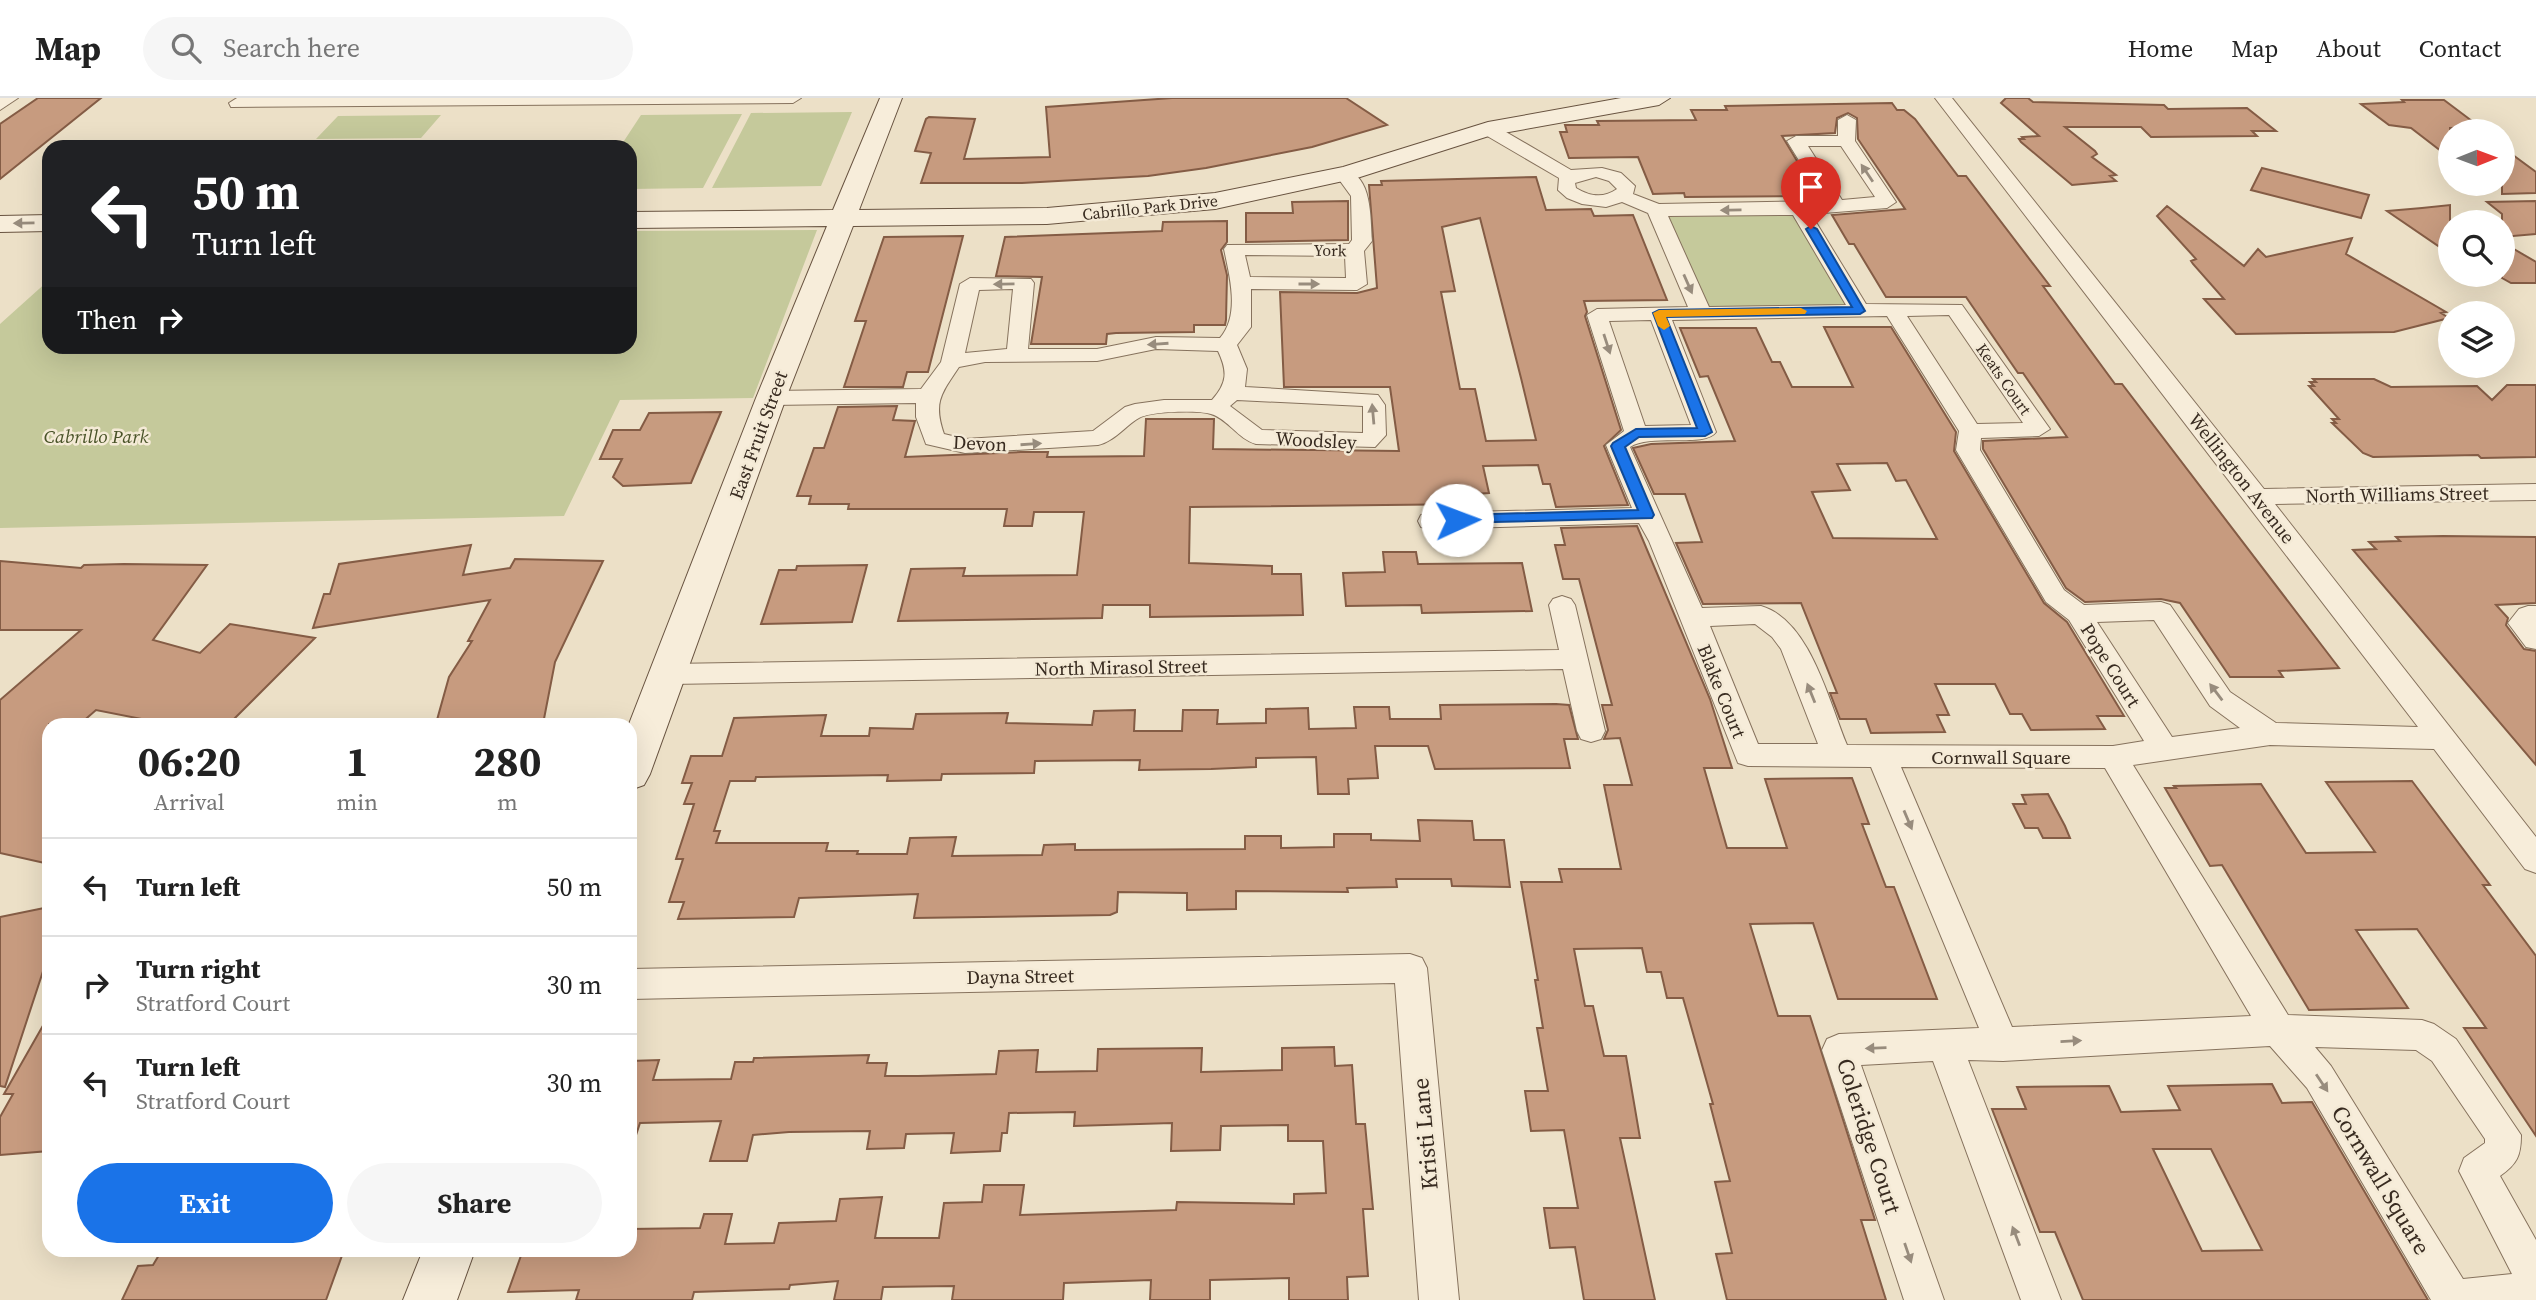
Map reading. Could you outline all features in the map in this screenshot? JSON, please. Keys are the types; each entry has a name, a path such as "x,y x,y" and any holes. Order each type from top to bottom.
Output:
{"street":[{"path":"0,105 10,98"},
{"path":"240,101 793,98"},
{"name":"East Fruit Street","path":"637,756 771,398 891,98"},
{"name":"Cabrillo Park Drive","path":"637,220 1064,201 1189,187 1277,174 1361,152 1469,118 1562,98"},
{"name":"Cabrillo Park Drive","path":"637,203 1047,216 1136,210 1215,201 1343,174 1488,129 1659,98"},
{"name":"Wellington Avenue","path":"1943,98 2257,496 2536,860"},
{"path":"1570,177 1565,185 1580,198 1599,201 1623,196 1656,211 1799,209 1835,204 1887,202 1846,141 1847,120"},
{"path":"1488,129 1570,177 1596,172 1615,177 1626,186 1623,196"},
{"path":"1835,204 1796,141 1846,141"},
{"path":"1343,174 1360,196 1363,242 1354,250"},
{"path":"1799,209 1860,311"},
{"path":"1656,211 1701,313"},
{"path":"0,224 42,223"},
{"path":"0,242 42,242"},
{"name":"York","path":"1226,345 1241,327 1241,283 1234,249 1354,250 1357,284 1241,283"},
{"path":"771,398 928,396 952,362 970,285 1024,283 1017,355"},
{"name":"Keats Court","path":"1636,433 1597,315 1955,309 2039,429 1970,431"},
{"path":"1893,310 1970,431 1968,450 2054,596 2078,614"},
{"path":"1636,433 1705,432 1659,313"},
{"path":"952,362 985,356 1097,355 1156,343 1226,345 1237,364 1238,382 1225,400"},
{"name":"Devon","path":"928,396 927,417 934,439 965,446 1098,438 1116,428 1131,412 1225,400"},
{"name":"Woodsley","path":"1225,400 1370,400 1374,405 1374,435 1367,442 1256,437 1225,400"},
{"name":"Blake Court","path":"1636,433 1618,446 1647,515 1662,541 1748,755 1882,757"},
{"name":"North Williams Street","path":"2257,496 2536,492"},
{"path":"1430,521 1647,515"},
{"path":"1562,605 1591,731"},
{"name":"Pope Court","path":"2078,614 2161,611 2220,699 2270,734"},
{"name":"Pope Court","path":"2078,614 2165,751"},
{"path":"1693,618 1761,615 1781,630 1793,646 1836,757"},
{"path":"2536,615 2528,615 2521,623 2536,640"},
{"name":"North Mirasol Street","path":"670,674 1573,659"},
{"path":"2113,757 2270,734 2441,738"},
{"path":"1882,757 2003,1045"},
{"name":"Cornwall Square","path":"1882,757 2113,757 2278,1030 2319,1077 2453,1300"},
{"name":"Dayna Street","path":"637,984 1410,968"},
{"name":"Kristi Lane","path":"1410,968 1439,1300"},
{"path":"2040,1300 1945,1046 2278,1030 2422,1035 2444,1051 2502,1135 2505,1144 2502,1152 2477,1171 2534,1275 2536,1286 2529,1292 2453,1300"},
{"name":"Coleridge Court","path":"1924,1300 1839,1049 1945,1046"},
{"path":"430,1300 446,1257"}],"green space":[{"path":"852,112 821,186 712,188 751,113"},
{"path":"742,114 703,188 637,189 637,140 625,140 641,115"},
{"path":"441,115 421,138 316,139 338,116"},
{"path":"1794,215 1849,308 1705,310 1664,217"},
{"name":"Cabrillo Park","path":"817,230 753,398 620,400 564,516 0,528 0,324 42,286 42,354 637,354 637,231"}],"building":[{"path":"38,98 101,98 49,140 42,140 42,145 0,179 0,124"},
{"path":"1172,98 1346,98 1387,125 1312,147 1206,168 1148,176 1022,183 921,183 931,153 915,151 929,117 975,119 964,159 1050,157 1046,107"},
{"path":"2006,98 2028,98 2033,102 2164,105 2168,109 2247,108 2276,131 2252,131 2257,136 2151,137 2141,127 2065,127 2095,151 2097,154 2092,157 2116,175 2110,176 2116,181 2072,185 2021,142 2019,139 2024,139 2022,137 2039,136 2001,103"},
{"path":"2402,100 2444,100 2469,119 2438,119 2438,149 2411,128 2389,125 2361,104 2404,102"},
{"path":"1892,103 1897,110 1904,110 1915,119 1958,176 1966,176 2050,286 2043,286 2115,384 2122,384 2339,668 2279,671 2283,677 2230,677 2180,603 2161,599 2085,602 2066,588 1983,449 1983,441 2067,437 2023,373 2018,373 1966,297 1886,297 1854,244 1849,244 1832,215 1905,209 1858,139 1857,118 1848,113 1837,118 1835,133 1782,136 1818,196 1685,197 1684,193 1653,194 1638,157 1569,158 1560,132 1567,132 1565,125 1599,125 1597,121 1696,120 1691,110 1727,110 1725,106"},
{"path":"2515,157 2536,172 2536,193 2515,194"},
{"path":"2262,168 2369,195 2361,218 2251,190"},
{"path":"1536,177 1546,210 1591,209 1594,216 1633,215 1667,300 1584,301 1587,312 1585,316 1621,430 1604,446 1628,505 1556,507 1550,484 1543,484 1538,465 1483,466 1489,493 1475,494 1477,504 1190,507 1189,563 1272,566 1272,574 1301,574 1303,615 1150,617 1150,605 1103,605 1102,618 898,621 911,569 965,568 963,576 1077,575 1084,512 1034,512 1032,526 1004,526 1007,509 848,509 849,504 809,504 811,496 797,496 814,448 824,448 838,407 897,406 893,420 915,421 905,457 1021,452 1048,452 1047,457 1144,456 1146,419 1214,419 1213,449 1399,451 1390,387 1284,387 1280,292 1357,293 1377,288 1369,185 1382,185 1381,181","holes":["1480,218 1536,440 1486,441 1475,389 1460,389 1441,292 1455,291 1442,227"]},
{"path":"1348,201 1348,240 1246,242 1246,213 1293,213 1292,202"},
{"path":"2536,201 2536,234 2515,236 2515,210 2497,210 2487,202"},
{"path":"2450,205 2450,210 2438,210 2438,246 2387,211"},
{"path":"2167,206 2244,266 2258,249 2266,257 2352,238 2346,254 2438,307 2438,321 2394,332 2236,334 2204,299 2224,299 2191,261 2196,259 2157,216"},
{"path":"1227,221 1227,242 1221,250 1227,275 1225,325 1194,325 1194,332 1107,334 1106,344 1031,344 1042,277 996,276 1005,237 1162,231 1163,222"},
{"path":"963,236 928,372 907,372 903,387 844,387 866,321 855,321 884,237"},
{"path":"2515,250 2536,262 2536,283 2515,283"},
{"path":"1824,327 1891,327 1956,432 1954,451 2044,603 2067,622 2124,716 2097,716 2105,729 2031,730 2022,714 2010,714 1995,684 1935,684 1949,715 1937,715 1945,732 1871,733 1866,719 1840,719 1830,693 1837,693 1801,603 1703,604 1676,543 1702,542 1685,494 1654,494 1633,448 1651,444 1735,441 1708,376 1700,377 1680,328 1756,328 1772,362 1780,362 1792,387 1853,387","holes":["1887,463 1896,481 1906,480 1937,539 1833,538 1812,492 1850,490 1837,464"]},
{"path":"2313,379 2374,379 2391,387 2477,386 2492,400 2507,385 2536,385 2536,457 2373,457 2363,453 2332,423 2336,423 2332,419 2339,419 2309,386 2314,386 2310,382 2316,382"},
{"path":"721,412 691,483 623,486 613,477 622,459 600,459 613,430 640,430 649,413"},
{"path":"1637,526 1710,699 1732,768 1704,768 1727,848 1787,848 1765,779 1852,778 1869,824 1862,824 1886,887 1894,887 1937,999 1838,999 1813,923 1750,924 1778,1016 1810,1016 1875,1220 1861,1220 1886,1300 1727,1300 1716,1254 1732,1253 1715,1182 1730,1181 1710,1104 1713,1104 1683,998 1667,998 1661,972 1647,972 1642,948 1574,949 1585,1006 1593,1006 1604,1056 1626,1056 1640,1138 1620,1138 1655,1300 1584,1300 1575,1247 1550,1248 1544,1208 1578,1208 1564,1130 1531,1131 1525,1091 1548,1091 1537,1028 1543,1028 1535,980 1538,980 1521,882 1562,882 1559,869 1621,869 1604,785 1632,785 1620,738 1604,739 1608,730 1602,705 1612,705 1579,579 1563,579 1555,545 1565,545 1561,528"},
{"path":"2396,537 2536,537 2536,603 2496,605 2508,618 2506,625 2524,649 2536,651 2536,765 2353,550 2376,549 2369,542 2400,541"},
{"path":"471,545 463,575 510,568 515,559 603,561 555,662 544,718 438,718 449,677 472,641 468,641 490,600 313,628 324,594 330,594 339,564"},
{"path":"1383,552 1416,552 1418,564 1522,563 1532,611 1422,613 1421,605 1346,606 1343,573 1385,572"},
{"path":"0,561 81,568 84,565 124,564 207,565 153,640 200,653 230,624 315,638 235,718 137,718 96,710 87,718 42,718 42,862 0,853 0,700 81,630 0,630"},
{"path":"867,565 852,622 761,624 779,570 796,570 797,566"},
{"path":"1440,705 1569,705 1578,739 1564,739 1570,768 1435,769 1428,746 1375,746 1378,778 1348,779 1349,794 1318,794 1316,757 1256,758 1256,767 1211,769 1139,770 1140,760 1035,761 1034,773 942,774 941,780 887,781 888,775 756,777 755,781 730,781 714,831 720,831 716,843 828,843 826,851 858,851 857,854 907,854 910,838 956,837 952,856 1042,855 1044,845 1075,844 1075,850 1245,849 1245,836 1281,836 1281,848 1334,847 1334,834 1371,834 1371,840 1420,841 1418,820 1472,821 1474,840 1504,840 1510,887 1452,886 1451,879 1396,879 1397,887 1347,888 1348,892 1236,891 1236,909 1187,910 1187,893 1118,892 1117,912 1110,915 914,918 918,894 799,898 794,917 678,919 684,902 669,902 683,859 676,859 694,804 684,804 692,783 682,783 691,756 722,756 734,718 826,715 821,736 869,736 870,728 913,729 916,714 1008,713 1006,723 1092,725 1094,711 1135,710 1134,731 1182,731 1183,710 1218,710 1217,724 1266,723 1266,709 1308,708 1309,729 1356,728 1354,707 1389,707 1390,719 1441,719"},
{"path":"2412,781 2490,885 2483,885 2536,956 2536,1136 2464,1028 2486,1028 2417,929 2356,930 2408,1008 2309,1010 2222,865 2210,866 2165,788 2261,784 2306,853 2375,852 2326,782"},
{"path":"2048,794 2070,838 2043,838 2038,828 2025,828 2013,804 2026,804 2022,795"},
{"path":"42,908 42,974 5,1087 0,1086 0,917"},
{"path":"42,1027 42,1152 0,1155 0,1117 13,1094 4,1094"},
{"path":"1334,1047 1335,1066 1352,1065 1356,1124 1365,1124 1373,1209 1363,1209 1368,1276 1347,1277 1348,1300 1289,1300 1289,1278 1210,1280 1210,1300 1150,1300 1151,1280 1064,1283 1063,1300 952,1300 954,1286 883,1287 881,1300 834,1300 838,1281 790,1285 789,1289 694,1292 692,1300 576,1300 579,1290 508,1292 520,1257 637,1257 637,1229 700,1228 704,1214 732,1214 725,1244 774,1243 779,1223 836,1221 840,1199 882,1197 875,1238 939,1238 944,1203 982,1202 984,1185 1024,1185 1020,1215 1176,1210 1177,1202 1294,1204 1294,1194 1326,1193 1323,1141 1288,1141 1288,1125 1221,1126 1220,1150 1171,1151 1172,1123 1074,1126 1075,1112 1009,1113 1007,1133 1002,1133 1000,1151 951,1153 954,1133 906,1134 904,1148 867,1149 870,1131 789,1132 753,1135 747,1161 710,1161 721,1121 640,1123 637,1132 637,1061 659,1060 653,1080 731,1079 735,1062 753,1062 754,1058 869,1055 867,1063 887,1063 885,1076 918,1076 996,1074 999,1051 1038,1050 1036,1072 1097,1071 1098,1049 1202,1048 1201,1072 1282,1070 1282,1048"},
{"path":"2272,1084 2282,1103 2312,1102 2428,1300 2083,1300 2055,1232 2040,1232 1992,1109 2026,1109 2017,1087 2109,1086 2121,1112 2180,1110 2168,1086","holes":["2153,1149 2211,1149 2262,1250 2202,1251"]},
{"path":"158,1257 341,1257 326,1300 122,1300 138,1266 153,1265"}],"slow traffic":[{"path":"1664,326 1659,313 1801,311"}],"route":[{"path":"1457,520 1647,515 1618,446 1636,433 1705,432 1659,313 1860,311 1811,229"}]}
